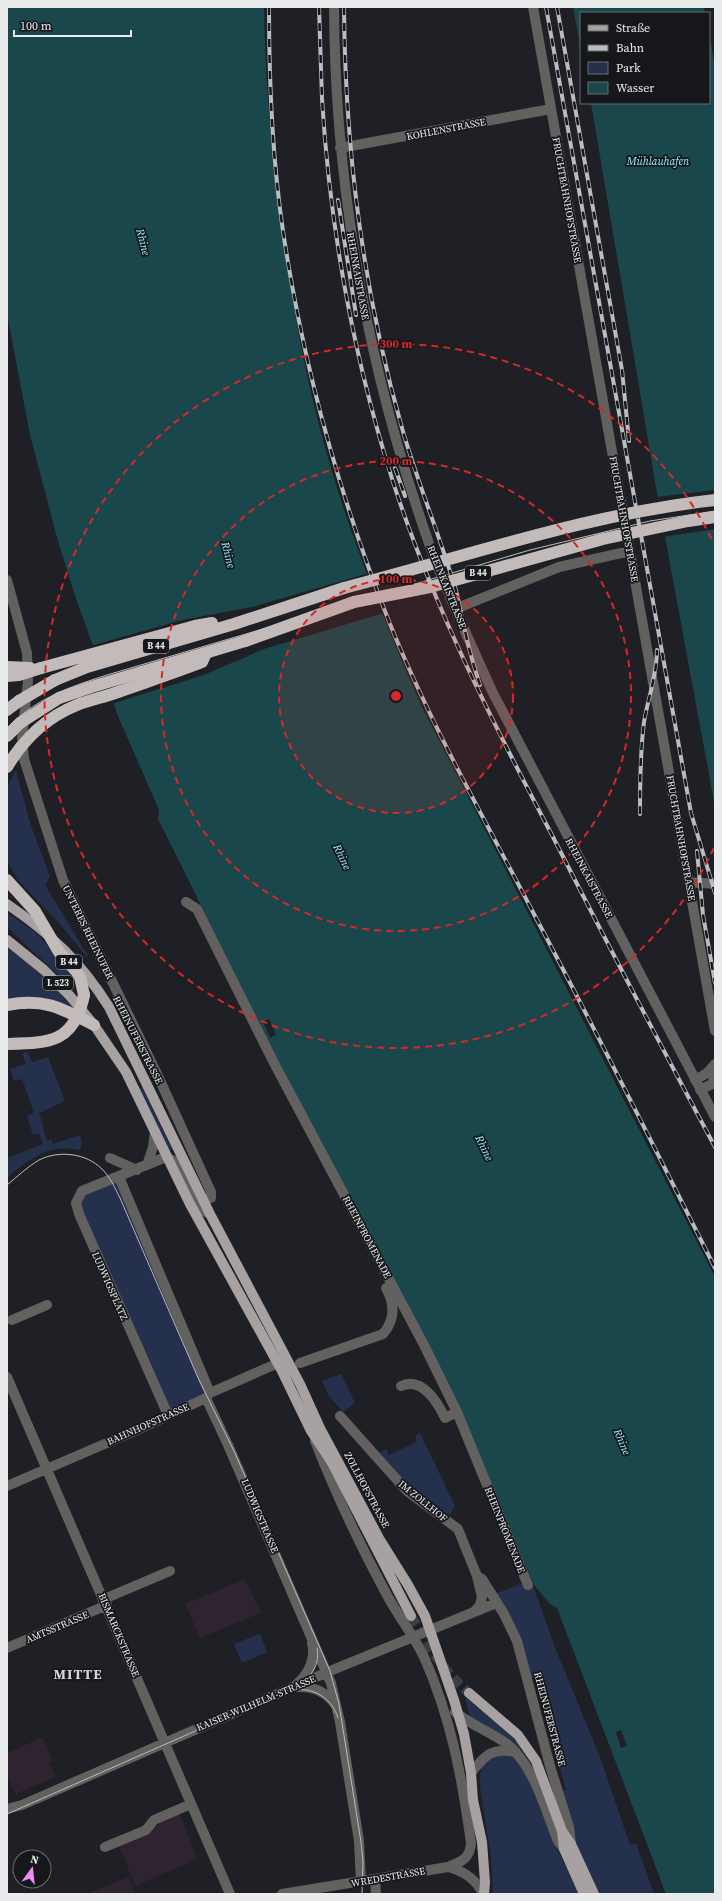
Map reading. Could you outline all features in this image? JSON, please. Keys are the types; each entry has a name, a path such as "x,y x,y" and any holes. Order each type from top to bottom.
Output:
{"highway":[{"name":"B 44","path":"7,710 46,684 63,676 232,624 323,594 570,526 643,510 715,500"},
{"name":"B 44","path":"7,736 20,723 46,705 74,692 246,641 354,602 430,587 603,539 688,521 715,517"},
{"path":"7,667 41,668 56,666 195,626 211,623 232,624"},
{"path":"7,767 16,752 28,738 45,723 90,700 202,662 206,653"},
{"path":"7,676 19,676 41,668"},
{"name":"B 44","path":"7,880 35,912 59,952 76,971 80,978 84,995 76,1021 67,1031 56,1039 42,1042 7,1044"},
{"path":"7,1005 28,1002 49,1004 94,1025"}],"main road":[{"name":"RHEINUFERSTRASSE","path":"7,904 47,933 66,950 99,991 120,1025 148,1086 282,1361"},
{"name":"RHEINUFERSTRASSE","path":"7,940 44,970 94,1025 126,1072 190,1204 282,1361"},
{"name":"ZOLLHOFSTRASSE","path":"282,1361 316,1429 380,1540 408,1585 424,1616 429,1630"},
{"name":"L 523","path":"316,1429 411,1616"},
{"name":"L 523","path":"429,1630 460,1716 471,1773 476,1843 485,1882 484,1894"},
{"name":"RHEINUFERSTRASSE","path":"469,1694 512,1730 529,1750 540,1770 584,1894"},
{"name":"RHEINUFERSTRASSE","path":"568,1847 594,1894"}],"street":[{"name":"RHEINKAISTRASSE","path":"334,7 336,85 340,148 356,266 380,381 405,471 433,554 455,609 493,693 694,1080 715,1117"},
{"name":"FRUCHTBAHNHOFSTRASSE","path":"533,7 715,1031"},
{"name":"KOHLENSTRASSE","path":"340,148 551,109"},
{"path":"455,609 559,567 630,551"},
{"name":"UNTERES RHEINUFER","path":"7,580 27,653 28,681 22,737 24,759 62,880 158,1074 211,1192 211,1198"},
{"path":"689,882 715,884"},
{"name":"RHEINPROMENADE","path":"186,902 197,909 274,1063 385,1271 457,1412 528,1585"},
{"path":"694,1080 707,1073 715,1064"},
{"path":"700,1090 712,1084 715,1075"},
{"path":"147,1165 153,1147 155,1132"},
{"path":"119,1177 166,1157"},
{"name":"RHEINUFERSTRASSE","path":"166,1157 176,1162 201,1210 210,1214"},
{"path":"110,1158 137,1170"},
{"name":"LUDWIGSTRASSE","path":"119,1177 231,1451 335,1693 360,1850 361,1882"},
{"name":"LUDWIGSPLATZ","path":"119,1177 82,1192 78,1197 77,1207 168,1415"},
{"path":"300,1363 383,1334 390,1324 393,1311 392,1300 385,1285 385,1271"},
{"path":"12,1320 47,1305"},
{"name":"BAHNHOFSTRASSE","path":"7,1486 137,1430 282,1361"},
{"name":"BISMARCKSTRASSE","path":"7,1376 166,1742 230,1894"},
{"path":"401,1386 412,1385 426,1390 437,1402 445,1418 457,1412"},
{"name":"IM ZOLLHOF","path":"340,1416 407,1491 458,1529 477,1576 482,1596 480,1605 475,1611"},
{"name":"ZOLLHOFSTRASSE","path":"316,1429 324,1463 358,1538 389,1599 423,1655 453,1737 476,1843"},
{"name":"AMTSSTRASSE","path":"7,1648 170,1571"},
{"name":"IM ZOLLHOF","path":"477,1576 482,1579 496,1603"},
{"name":"RHEINUFERSTRASSE","path":"496,1603 504,1614 517,1641 550,1766 569,1827 568,1847 558,1841 528,1768 518,1753"},
{"name":"KAISER-WILHELM-STRASSE","path":"7,1809 18,1806 327,1672 496,1603"},
{"name":"LUDWIGSTRASSE","path":"293,1687 302,1679 312,1662 313,1650 311,1635"},
{"name":"LUDWIGSTRASSE","path":"293,1687 305,1686 322,1692 332,1701 338,1711"},
{"path":"440,1699 460,1716 496,1737 518,1753"},
{"path":"471,1773 483,1757 490,1753 503,1750 518,1753"},
{"path":"105,1847 146,1830 154,1820 191,1804"},
{"name":"KAISER-WILHELM-STRASSE","path":"7,1815 18,1806"},
{"name":"WREDESTRASSE","path":"282,1894 361,1882 376,1886 448,1867 466,1859 476,1843"},
{"name":"WREDESTRASSE","path":"448,1867 467,1874 478,1885 484,1894"}],"shaded area":[{"path":"245,1579 261,1613 200,1638 185,1604"},
{"path":"43,1737 53,1761 49,1763 56,1777 15,1794 7,1776 7,1753"},
{"path":"179,1813 198,1859 135,1886 118,1843 159,1825 158,1822"},
{"path":"128,1877 136,1894 87,1894"}],"green space":[{"path":"16,770 30,823 50,876 45,885 88,956 87,957 58,922 17,879 7,860 7,788"},
{"path":"7,913 34,931 71,970 72,988 7,927"},
{"path":"7,947 42,976 74,1009 7,1001"},
{"path":"27,1051 32,1062 48,1057 65,1101 39,1113 47,1141 51,1139 53,1144 80,1135 82,1143 80,1150 58,1149 40,1154 24,1164 7,1178 7,1158 43,1144 39,1133 33,1135 27,1116 34,1113 22,1079 14,1081 10,1069 26,1064 22,1054"},
{"path":"142,1087 172,1149 168,1151 139,1089"},
{"path":"119,1177 210,1393 168,1415 79,1214 78,1197"},
{"path":"341,1374 355,1403 343,1412 329,1396 322,1381"},
{"path":"420,1433 455,1506 448,1517 411,1489 379,1453 386,1449 389,1455 417,1442 415,1436"},
{"path":"531,1580 556,1650 600,1757 630,1845 636,1843 654,1894 599,1894 575,1844 560,1792 566,1790 536,1677 530,1678 495,1594"},
{"path":"260,1634 267,1652 242,1663 234,1644"},
{"path":"466,1698 509,1733 520,1746 519,1748 494,1731 470,1718"},
{"path":"514,1755 523,1766 554,1843 580,1894 493,1894 491,1857 480,1787 480,1772 484,1765 493,1756"}],"water":[{"name":"Rhine","path":"7,7 264,7 270,126 280,216 291,290 303,356 318,421 351,530 392,637 422,707 715,1277 715,1894 666,1894 557,1608 550,1604 534,1585 461,1410 282,1068 158,819 159,810 118,716 74,593 58,541 30,435 8,319"},
{"path":"573,7 704,7 705,12 580,12 580,45"},
{"name":"Mühlauhafen","path":"710,38 715,66 715,807 658,499 591,104 710,104"}],"pier":[{"path":"715,490 715,529 663,537 656,497"},
{"path":"369,573 384,613 264,649 204,675 111,704 90,646 182,620 252,607"},
{"path":"269,1019 276,1035 270,1038 263,1022"},
{"path":"621,1730 627,1746 621,1748 616,1732"}],"tunnel":[{"path":"411,1616 444,1667 469,1693"}],"tram line":[{"path":"7,728 29,709 53,695 79,684 107,675 530,550 650,521 715,511"},
{"path":"7,1185 39,1160 64,1154 80,1156 96,1164 102,1169 116,1190 199,1380 234,1451 330,1671 339,1704 361,1842 363,1862 362,1894"},
{"path":"7,1814 302,1684 315,1668 318,1653 317,1648"},
{"path":"293,1690 308,1690 321,1695 331,1705 338,1718"}],"railway":[{"path":"269,7 271,91 276,175 291,281 312,381 339,480 355,528 390,624 423,699 478,808 604,1048 715,1268"},
{"path":"319,7 322,99 331,197 338,245 346,294 367,390 394,485 410,531 446,621 487,708 613,954 715,1147"},
{"path":"344,7 345,60 353,166 367,272 377,324 388,376 402,428 456,590 468,645 480,685"},
{"path":"546,7 691,813 715,893"},
{"path":"557,7 622,370 629,441"},
{"path":"338,200 356,315"},
{"path":"395,468 405,496"},
{"path":"640,814 640,768 644,722 656,668 657,650"},
{"path":"697,851 703,915 715,983"}],"district":[{"name":"MITTE","path":"78,1674"}]}
